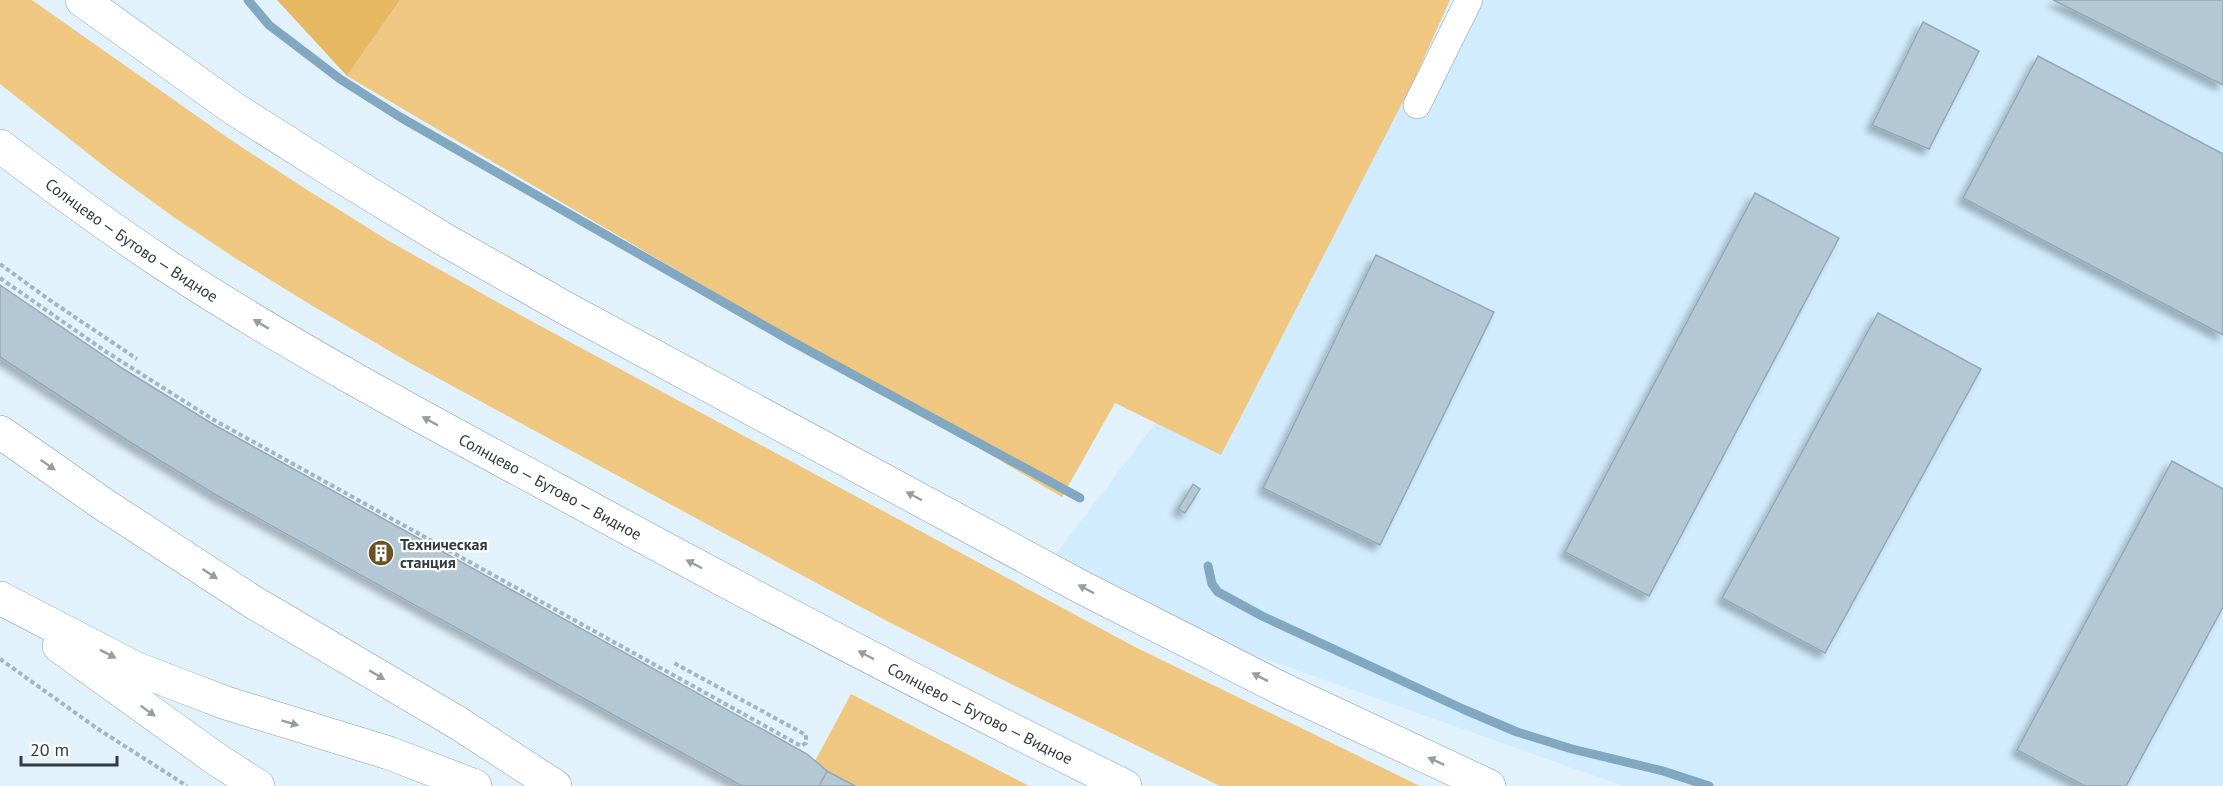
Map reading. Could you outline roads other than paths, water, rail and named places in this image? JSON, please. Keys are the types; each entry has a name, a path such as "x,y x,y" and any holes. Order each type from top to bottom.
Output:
{"main road":[{"path":"82,0 233,108 318,162 445,240 578,315 1083,588 1284,690 1489,786"},
{"name":"Солнцево — Бутово — Видное","path":"0,146 73,202 164,264 264,326 399,404 823,632 1125,786"},
{"path":"0,432 106,506 244,595 458,723 555,786"},
{"path":"0,600 82,664 258,786"},
{"path":"0,600 135,668 226,703 389,753 475,786"}],"street":[{"path":"1417,105 1469,0"}],"waterway":[{"path":"248,0 269,25 340,79 400,117 791,341 1080,498"},
{"path":"1208,566 1212,584 1218,592 1262,616 1463,709 1517,732 1572,749 1663,771 1709,786"}],"place":[{"name":"Техническая станция","path":"381,553"}]}
